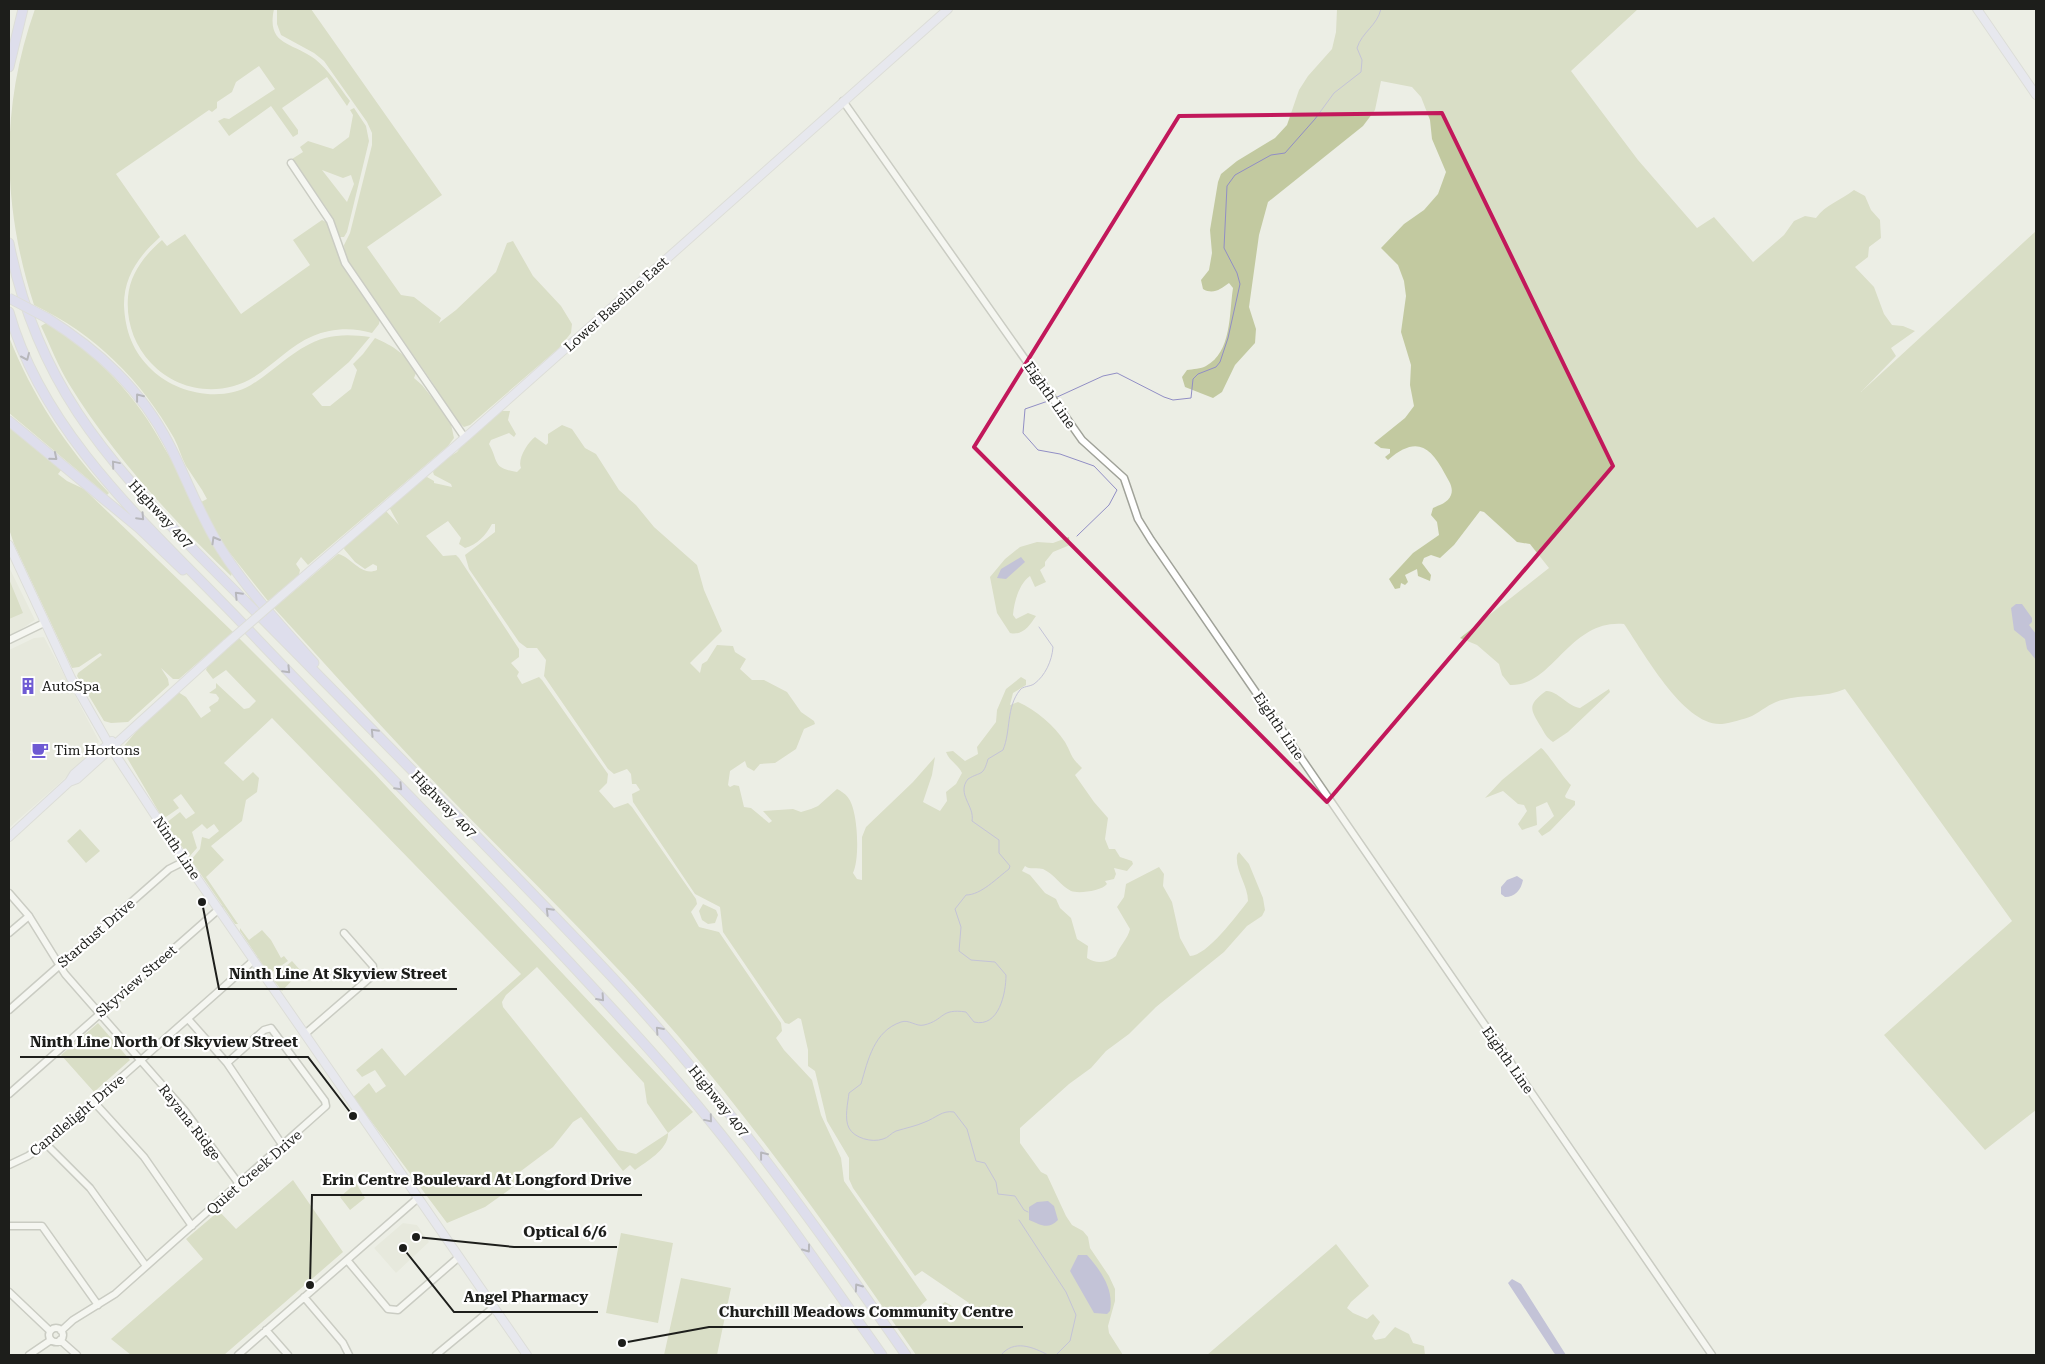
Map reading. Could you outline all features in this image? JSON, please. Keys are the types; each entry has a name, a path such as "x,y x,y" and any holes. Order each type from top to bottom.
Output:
{"highway":[{"path":"9,67 23,9"},
{"name":"Highway 407","path":"9,243 16,276 41,350 86,428 130,482 565,928 673,1045 769,1163 906,1355"},
{"path":"9,298 47,318 101,356 145,405 168,442 221,549 245,582 314,663 322,679"},
{"name":"Highway 407","path":"9,312 33,372 56,415 70,435 120,495 568,962 708,1119 783,1215 882,1355"},
{"path":"9,417 13,424 139,528 253,635"}],"main road":[{"name":"Lower Baseline East","path":"9,837 69,782 77,779 110,746 227,643 465,438 948,9"},
{"path":"1977,9 2036,95"},
{"name":"Ninth Line","path":"9,545 71,678 110,746 185,861 494,1307 525,1355"}],"street":[{"name":"Eighth Line","path":"843,101 1054,402 1090,449 1124,478 1138,519 1151,540 1712,1355"},
{"path":"291,163 330,221 345,262 465,438"},
{"path":"9,640 44,623"},
{"name":"Stardust Drive","path":"9,1010 169,869 185,861"},
{"name":"Rayana Ridge","path":"9,893 29,916 58,966 185,1111 239,1184"},
{"name":"Skyview Street","path":"9,1094 218,909"},
{"path":"9,933 29,916"},
{"path":"305,1034 372,976 373,966 344,933"},
{"name":"Candlelight Drive","path":"9,1165 28,1156 46,1144 254,960"},
{"path":"188,1019 227,1063 283,1146"},
{"name":"Quiet Creek Drive","path":"61,1331 115,1294 323,1111 326,1106 325,1101 271,1028 264,1030 227,1063"},
{"path":"94,1102 144,1157 192,1226"},
{"path":"46,1144 90,1188 146,1266"},
{"path":"238,1355 418,1198"},
{"path":"9,1226 42,1226 98,1305"},
{"path":"347,1260 388,1309 393,1311 398,1310 459,1257"},
{"path":"9,1292 23,1308 50,1331 50,1341"},
{"path":"304,1298 343,1343 349,1355"},
{"path":"436,1355 494,1307"},
{"path":"50,1331 56,1329 61,1331 60,1340"},
{"path":"266,1330 288,1355"},
{"path":"29,1355 50,1341 60,1340"},
{"path":"60,1340 77,1355"}],"highlighted area":[{"path":"1442,113 1613,466 1327,802 974,447 1179,116"}],"shaded area":[{"path":"1021,557 1025,562 1006,579 997,578 1001,569"},
{"path":"9,567 35,620 9,637"},
{"path":"2016,604 2022,604 2032,618 2032,622 2029,625 2036,634 2036,660 2027,649 2025,639 2014,630 2011,608"},
{"path":"44,637 99,741 96,748 61,782 9,828 9,754 11,752 9,750 9,650 34,638"},
{"path":"1517,876 1523,880 1521,887 1515,894 1505,897 1501,894 1501,887 1507,880"},
{"path":"1048,1201 1054,1206 1058,1220 1048,1226 1029,1220 1029,1207 1037,1202"},
{"path":"403,1223 417,1225 429,1242 396,1273 374,1248"},
{"path":"1078,1255 1087,1255 1105,1281 1111,1303 1110,1311 1107,1314 1094,1313 1070,1271"},
{"path":"1512,1279 1521,1284 1566,1355 1556,1355 1554,1353 1508,1283"}],"green space":[{"path":"35,9 274,9 274,30 278,37 283,42 307,53 320,63 350,101 347,106 327,77 282,108 298,130 298,134 293,137 271,106 229,136 218,121 224,118 229,119 275,89 259,66 236,82 232,92 217,102 217,108 212,112 209,110 116,174 160,237 134,267 127,285 124,305 126,324 131,341 145,363 162,378 186,390 212,394 226,393 251,385 295,352 325,338 353,335 370,337 349,362 312,394 322,406 330,406 351,389 357,370 353,364 375,338 394,348 404,356 416,373 414,378 422,385 451,424 454,438 448,446 308,565 301,557 296,564 300,570 299,575 268,601 221,542 201,502 207,499 186,466 174,438 147,397 131,378 96,345 77,330 34,305 23,268 16,231 9,157 16,83"},
{"path":"277,9 311,9 442,195 367,247 401,295 414,297 441,318 439,323 456,310 496,272 507,243 513,241 533,276 561,306 572,324 571,333 559,348 470,425 464,427 457,421 345,257 344,245 350,233 372,145 372,133 367,122 324,61 314,53 281,35 277,24"},
{"path":"1337,9 1638,9 1571,71 1638,160 1697,228 1714,217 1753,262 1784,235 1794,221 1805,216 1816,218 1829,206 1854,190 1865,196 1871,210 1880,220 1881,238 1869,247 1868,257 1855,267 1874,287 1884,314 1892,325 1903,326 1915,331 1891,348 1896,356 1861,392 2036,231 2036,1110 1985,1150 1884,1035 2012,921 1845,689 1830,694 1778,701 1752,716 1733,722 1722,724 1708,722 1693,713 1679,701 1653,668 1624,624 1605,625 1589,632 1575,642 1538,676 1525,683 1510,685 1502,675 1499,664 1477,645 1460,638 1549,568 1530,544 1517,542 1484,512 1480,511 1454,545 1440,558 1431,555 1424,558 1422,563 1431,575 1430,581 1418,576 1417,569 1405,575 1408,582 1405,585 1401,583 1400,588 1395,589 1389,579 1413,553 1439,535 1437,522 1431,515 1433,508 1448,500 1452,492 1450,484 1439,464 1427,450 1414,446 1406,448 1388,460 1385,457 1390,453 1390,449 1381,448 1374,443 1405,418 1414,406 1410,385 1411,365 1401,332 1406,296 1404,281 1398,265 1381,248 1404,224 1424,210 1438,194 1446,172 1432,139 1430,120 1421,97 1412,87 1381,81 1375,110 1363,126 1268,202 1259,235 1249,307 1256,329 1255,343 1235,365 1222,392 1213,398 1185,387 1182,377 1187,370 1204,367 1214,360 1221,352 1228,332 1233,288 1229,283 1217,290 1207,291 1203,289 1201,280 1209,270 1212,253 1210,230 1221,174 1237,161 1275,138 1287,125 1299,90 1308,76 1332,49 1336,32"},
{"path":"354,108 366,126 369,141 347,232 344,237 338,237 329,215 330,213 292,159 303,152 300,147 308,141 333,149 349,137 353,115 350,110","holes":["322,170 343,178 351,175 354,184 347,202"]},
{"path":"322,220 326,222 340,259 380,319 379,324 372,333 342,329 320,333 297,345 254,377 241,384 227,388 200,388 173,380 161,373 145,356 136,341 130,324 128,315 129,288 139,265 162,240 167,246 185,234 241,314 310,265 293,240"},
{"path":"46,323 65,335 99,363 142,411 172,461 196,509 232,573 231,576 165,509 104,435 61,370 41,326"},
{"path":"9,337 28,379 51,420 78,457 109,493 107,495 9,413"},
{"path":"501,411 510,411 508,420 516,434 514,437 509,433 491,440 489,444 500,466 517,472 521,468 520,464 524,451 535,437 546,445 548,443 548,434 562,425 572,429 585,448 596,454 619,490 636,505 654,527 697,565 704,590 722,631 690,663 700,673 702,664 707,661 717,645 733,646 735,652 746,659 740,669 752,680 764,680 787,692 801,712 814,721 815,724 804,729 796,749 775,763 760,764 754,771 747,767 745,761 730,771 728,785 730,787 734,785 739,786 744,807 751,808 769,823 772,821 763,811 793,809 801,812 818,806 837,789 842,792 847,796 852,805 856,824 857,857 853,873 857,879 862,880 862,837 866,827 913,782 935,757 932,775 923,802 940,811 947,801 946,792 956,784 962,773 946,752 953,751 965,761 978,754 977,747 996,722 997,710 1006,689 1021,677 1026,680 1026,685 1013,693 1010,705 1018,702 1031,709 1050,724 1061,736 1073,758 1082,768 1075,775 1108,818 1105,839 1109,849 1115,849 1120,857 1132,861 1133,864 1127,871 1114,868 1116,874 1114,879 1105,881 1107,884 1100,888 1084,892 1071,891 1043,869 1025,866 1022,871 1030,875 1045,893 1056,899 1060,908 1071,918 1077,939 1088,946 1087,958 1102,962 1116,956 1130,929 1117,907 1124,897 1126,884 1159,867 1164,874 1163,886 1172,902 1180,938 1190,956 1197,954 1221,934 1248,901 1238,867 1237,855 1239,852 1249,864 1263,898 1265,910 1262,916 1247,926 1224,952 1156,1007 1129,1034 1106,1051 1091,1068 1069,1084 1020,1128 1020,1143 1041,1172 1047,1175 1072,1225 1083,1231 1088,1237 1090,1248 1109,1276 1115,1289 1115,1301 1108,1326 1109,1333 1123,1355 916,1355 802,1193 742,1114 679,1037 581,930 411,758 274,608 338,554 361,569 366,571 377,570 377,566 373,564 365,569 355,562 344,549 345,546 385,510 399,525 389,507 422,479 427,477 434,481 434,483 452,487 451,484 434,475 433,472 438,464 457,452 473,432","holes":["448,521 461,538 459,544 465,548 469,547 481,539 492,524 495,524 495,532 465,555 469,569 519,642 527,648 537,648 546,660 544,676 608,769 614,774 627,769 631,774 632,784 636,784 640,790 632,794 633,802 695,894 720,907 723,932 785,1023 789,1024 798,1018 801,1019 808,1050 808,1066 815,1071 827,1121 849,1158 849,1179 853,1188 915,1276 922,1271 969,1303 964,1313 945,1302 926,1315 920,1306 927,1300 844,1181 841,1158 821,1115 812,1080 784,1050 776,1038 782,1031 781,1023 719,932 699,927 691,912 697,904 696,899 632,807 628,803 614,808 599,791 607,783 608,774 542,680 539,677 522,684 517,676 519,672 511,663 519,657 519,649 459,558 456,555 443,556 426,536"]},
{"path":"9,427 62,469 58,474 67,481 84,489 233,632 179,679 173,679 161,668 168,679 169,685 128,722 111,723 104,721 77,676 78,673 102,655 100,653 79,667 72,668 14,544 9,529"},
{"path":"1069,537 1070,545 1053,552 1045,562 1045,566 1040,570 1046,582 1035,587 1030,576 1020,588 1013,615 1016,619 1028,613 1036,616 1029,626 1019,633 1010,633 997,613 990,577 1005,559 1020,547 1037,542 1053,543"},
{"path":"9,579 23,613 9,619"},
{"path":"239,638 372,771 693,1112 668,1133 665,1144 656,1155 635,1170 630,1165 623,1171 581,1117 573,1122 553,1147 521,1171 513,1187 485,1207 447,1223 353,1097 369,1083 376,1093 386,1086 375,1070 362,1077 356,1070 382,1048 405,1076 521,974 272,718 224,763 243,781 253,772 259,778 257,792 246,800 242,821 211,846 224,860 206,877 238,924 235,924 191,860 200,849 202,837 209,839 219,831 214,824 207,829 202,824 192,832 197,848 189,857 166,823 180,812 186,819 195,813 181,794 173,800 179,808 163,819 126,756 123,747 147,719 178,692 186,697 201,718 211,711 209,707 218,701 219,698 216,694 209,693 216,688 216,683 244,709 249,708 256,701 226,670 213,679 206,670","holes":["537,967 644,1083 647,1103 668,1133 636,1154 618,1150 503,1007 502,1002 506,995"]},
{"path":"1609,689 1610,692 1568,732 1553,742 1545,734 1534,716 1533,704 1546,691 1554,693 1575,707 1580,708"},
{"path":"1541,748 1571,785 1565,796 1566,798 1575,801 1575,805 1550,831 1542,836 1538,831 1554,816 1547,802 1536,807 1537,825 1522,830 1518,824 1527,811 1524,805 1518,804 1503,791 1485,798 1502,780"},
{"path":"80,829 100,851 86,863 67,841"},
{"path":"703,904 716,910 718,915 715,923 708,924 702,920 699,911"},
{"path":"240,928 249,940 262,930 271,940 281,958 284,956 288,961 269,974 240,931"},
{"path":"292,961 301,971 282,991 272,978"},
{"path":"98,1023 130,1060 94,1092 61,1055"},
{"path":"293,1180 343,1252 224,1355 131,1355 111,1339 203,1259 186,1239 219,1211 236,1229"},
{"path":"356,1183 365,1198 350,1210 340,1197"},
{"path":"621,1233 673,1243 658,1323 606,1313"},
{"path":"1336,1244 1369,1286 1347,1308 1367,1319 1373,1314 1380,1322 1372,1336 1375,1340 1385,1338 1395,1327 1409,1334 1413,1343 1424,1346 1425,1355 1207,1355"},
{"path":"681,1278 731,1288 717,1355 664,1355"}],"waterway":[{"path":"1055,398 1103,376 1117,373 1164,397 1173,400 1191,398 1193,379 1198,374 1216,367 1220,362 1228,338 1240,284 1237,273 1224,248 1227,186 1235,175 1271,155 1285,153 1315,119 1334,93 1361,72 1362,60 1357,48 1359,42 1376,20 1381,9"},
{"path":"1051,400 1025,409 1023,433 1038,450 1060,454 1094,466 1117,490 1109,505 1077,536"},
{"path":"1028,1212 1024,1210 1015,1196 998,1194 996,1182 985,1163 976,1161 967,1129 954,1112 942,1113 922,1123 896,1131 879,1140 864,1139 851,1132 847,1115 849,1093 861,1084 866,1065 878,1039 892,1026 904,1021 924,1025 947,1013 958,1011 966,1012 974,1022 983,1022 990,1020 999,1008 1005,991 1006,975 995,962 971,960 959,951 961,927 955,909 966,895 983,889 1009,869 1010,866 999,853 999,840 972,821 971,810 964,790 968,779 981,773 985,769 988,759 1003,750 1011,711 1020,690 1034,684 1047,668 1053,647 1039,627"},
{"path":"1019,1220 1066,1292 1076,1315 1070,1341 1056,1355"},
{"path":"1001,1355 1006,1350 1018,1346 1030,1347 1048,1355"}],"place":[{"name":"AutoSpa","path":"28,686"},
{"name":"Tim Hortons","path":"40,750"},
{"name":"Ninth Line At Skyview Street","path":"202,902"},
{"name":"Ninth Line North Of Skyview Street","path":"353,1116"},
{"name":"Optical 6/6","path":"416,1237"},
{"name":"Angel Pharmacy","path":"403,1248"},
{"name":"Erin Centre Boulevard At Longford Drive","path":"310,1285"},
{"name":"Churchill Meadows Community Centre","path":"622,1343"}]}
